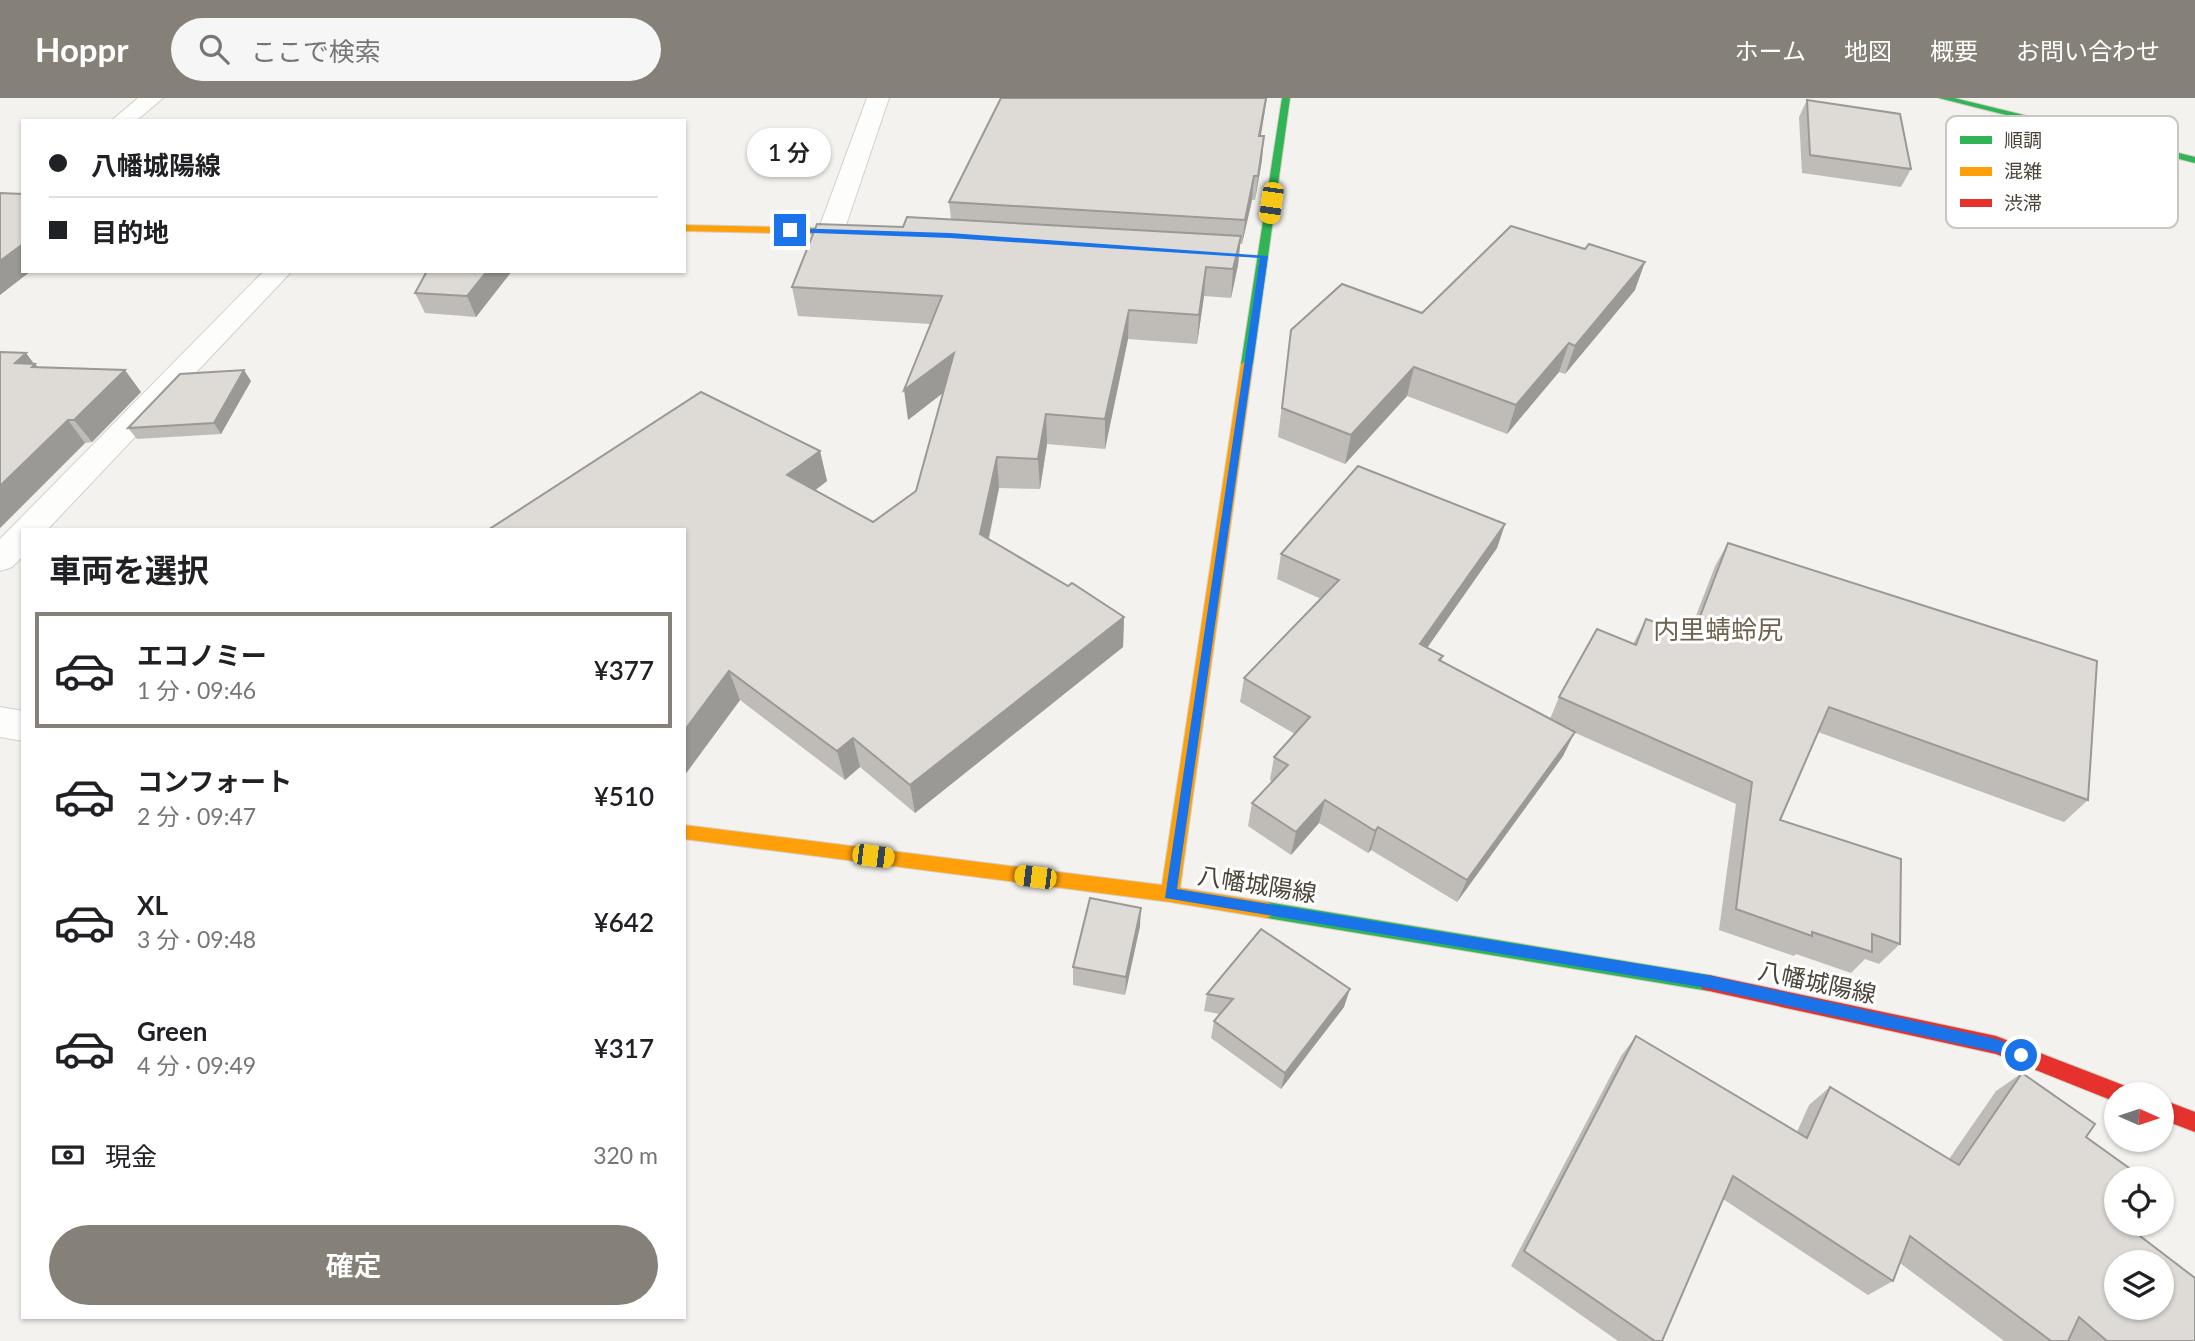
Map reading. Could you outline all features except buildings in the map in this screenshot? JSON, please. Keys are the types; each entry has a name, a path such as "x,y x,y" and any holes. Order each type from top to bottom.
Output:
{"main road":[{"name":"八幡城陽線","path":"1286,98 1257,255 1170,894 1707,982 1996,1045 2104,1087"},
{"path":"1943,98 2016,116"},
{"path":"2002,98 2074,116"},
{"path":"2178,142 2195,146"},
{"path":"2178,156 2195,160"},
{"path":"686,229 884,233"},
{"path":"686,832 1170,894"},
{"path":"2174,1114 2195,1122"}],"street":[{"path":"125,119 152,98"},
{"path":"831,231 878,98"},
{"path":"30,528 277,273"},
{"path":"0,559 21,538"},
{"path":"0,722 21,726"}],"traffic: fast":[{"path":"1247,364 1286,98"},
{"path":"1943,98 2016,116"},
{"path":"2178,156 2195,160"},
{"path":"1267,910 1709,983"}],"traffic: slow":[{"path":"686,228 867,232"},
{"path":"1170,894 1247,364"},
{"path":"686,832 1170,894 1267,910"}],"traffic: jam":[{"path":"1709,983 1996,1045 2104,1087"},
{"path":"2174,1114 2195,1122"}],"district":[{"name":"内里蜻蛉尻","path":"1718,630"}],"route":[{"path":"790,230 950,236 1264,256 1170,894 1707,982 1996,1045 2021,1055"}]}
